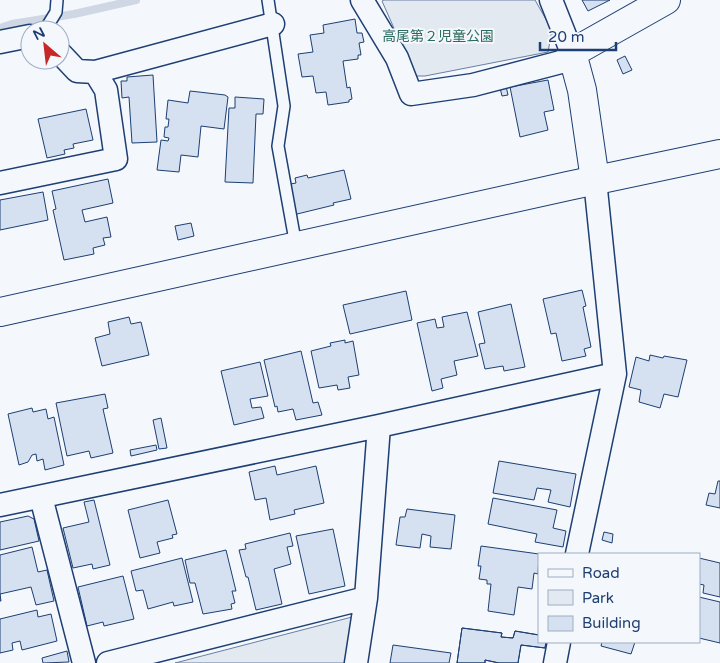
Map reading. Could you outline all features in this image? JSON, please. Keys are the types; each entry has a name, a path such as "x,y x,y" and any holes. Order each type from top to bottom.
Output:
{"street":[{"path":"362,0 397,58 411,94 473,86 561,62 572,53 666,0"},
{"path":"551,0 572,53 582,90 595,180 615,374 578,553"},
{"path":"70,64 77,72 95,72 273,24"},
{"path":"0,42 20,38"},
{"path":"0,183 116,160 106,90 95,72"},
{"path":"0,312 720,154"},
{"path":"0,505 379,426 615,374"},
{"path":"356,663 366,598 379,426"},
{"path":"41,497 84,663"},
{"path":"108,663 366,598"},
{"path":"555,663 559,643"}],"lane":[{"path":"51,20 56,12 57,0"},
{"path":"268,0 284,106 278,146 296,246"}],"green space":[{"name":"高尾第２児童公園","path":"535,0 552,30 548,52 425,76 415,76 382,1"},
{"path":"352,617 345,663 175,663"}],"building":[{"path":"582,0 610,0 588,11"},
{"path":"355,19 357,33 362,33 364,42 359,43 361,55 358,55 358,59 343,61 347,88 350,87 352,99 349,102 328,105 326,92 316,93 313,76 302,77 298,54 313,52 310,35 324,33 323,25"},
{"path":"625,56 632,70 623,74 617,60"},
{"path":"153,75 157,142 132,143 129,97 122,98 121,81 127,81 127,77"},
{"path":"548,80 554,110 544,112 548,130 520,137 510,87"},
{"path":"506,86 508,95 502,96 500,88"},
{"path":"190,91 225,95 228,97 224,129 201,126 198,157 181,155 179,172 157,170 161,140 168,141 169,138 164,137 165,127 168,127 169,119 166,119 168,100 188,103"},
{"path":"235,97 264,99 263,114 256,114 253,183 225,182 229,108 235,108"},
{"path":"86,109 93,140 73,144 74,148 64,150 65,154 47,158 38,119"},
{"path":"344,170 351,199 293,215 285,185 296,183 295,178 307,175 308,178"},
{"path":"108,179 113,203 82,210 85,222 107,217 111,237 103,238 105,245 93,248 94,254 64,260 53,210 56,209 52,191"},
{"path":"43,192 48,220 0,230 0,200"},
{"path":"191,223 194,236 178,240 175,226"},
{"path":"582,290 586,306 583,307 591,347 584,349 586,356 562,361 556,333 551,334 543,299"},
{"path":"406,291 412,320 350,334 343,305"},
{"path":"511,304 525,367 504,371 503,366 485,369 479,344 485,343 478,312"},
{"path":"467,312 478,356 454,361 457,375 441,379 443,388 432,391 417,323 435,319 437,328 444,327 442,317"},
{"path":"129,317 131,324 141,322 149,355 102,366 95,338 110,334 108,322"},
{"path":"345,340 345,343 353,341 359,375 348,377 350,388 338,390 337,385 319,388 311,351 331,346 330,343"},
{"path":"301,351 313,403 318,402 322,415 296,420 293,409 278,412 277,406 275,407 264,360"},
{"path":"650,355 687,360 678,397 664,394 660,408 639,402 641,390 629,387 636,357 649,361"},
{"path":"260,362 268,396 250,399 252,408 261,407 264,418 234,425 221,371"},
{"path":"105,394 108,408 103,409 113,453 91,458 89,451 67,456 56,403"},
{"path":"32,408 33,412 46,409 48,419 54,417 64,465 45,470 43,459 37,461 36,454 32,455 28,462 19,465 8,414"},
{"path":"161,418 167,448 159,449 153,420"},
{"path":"156,445 157,450 131,456 130,450"},
{"path":"499,461 576,474 570,507 548,502 551,490 537,488 534,500 493,493"},
{"path":"275,466 277,475 316,466 324,503 294,510 295,514 270,520 266,498 255,500 249,472"},
{"path":"718,481 720,481 720,508 706,505 709,493 715,494"},
{"path":"493,498 557,510 553,528 566,531 563,547 535,542 537,534 488,524"},
{"path":"94,500 110,565 93,569 92,564 73,568 63,528 89,522 84,502"},
{"path":"168,500 177,534 172,535 173,538 157,542 160,553 140,558 128,510"},
{"path":"407,509 455,515 451,549 430,547 431,536 422,534 420,548 396,545 400,517 405,517"},
{"path":"28,516 34,519 39,541 0,550 0,522"},
{"path":"333,529 345,586 309,594 296,536"},
{"path":"604,532 613,534 612,543 602,540"},
{"path":"290,533 293,546 287,547 291,564 274,569 282,604 256,610 239,550 246,549 245,544"},
{"path":"481,546 538,554 538,574 534,573 532,589 518,587 514,615 488,611 491,584 487,584 487,580 479,579 481,566 478,566"},
{"path":"32,547 38,572 47,570 54,601 36,605 31,587 0,594 0,555"},
{"path":"226,550 236,591 232,591 235,603 231,604 232,609 203,614 195,583 190,583 185,560"},
{"path":"182,558 193,602 174,606 173,602 148,609 143,590 136,591 131,571"},
{"path":"700,558 720,563 720,597 703,593 704,585 700,584"},
{"path":"123,576 134,619 104,626 103,622 87,626 78,587"},
{"path":"700,597 720,602 720,643 700,638"},
{"path":"37,610 38,617 51,614 57,641 22,650 20,641 12,643 13,650 0,653 0,619"},
{"path":"462,628 502,633 501,637 513,638 515,631 538,635 538,643 546,643 545,648 521,645 518,663 499,663 485,660 485,663 457,663"},
{"path":"462,628 502,633 501,637 513,638 515,631 538,635 538,643 546,643 545,648 521,645 518,663 499,663 485,660 485,663 457,663"},
{"path":"602,643 635,643 631,654 601,646"},
{"path":"393,645 451,653 449,663 390,663"},
{"path":"67,651 69,662 43,663 42,658"}],"waterway":[{"path":"0,28 136,0"}]}
